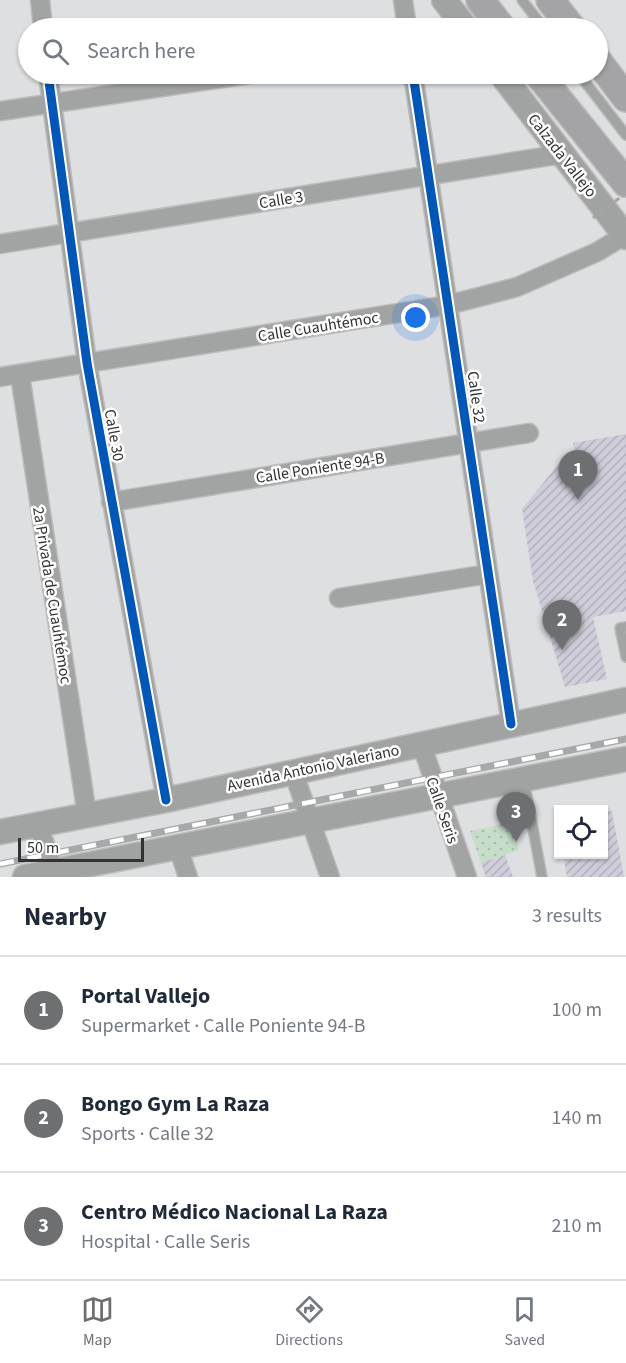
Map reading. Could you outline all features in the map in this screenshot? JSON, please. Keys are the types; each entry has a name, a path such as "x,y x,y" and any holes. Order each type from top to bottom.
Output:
{"main road":[{"path":"480,0 494,18"},
{"path":"550,0 564,18"},
{"path":"608,75 626,98"},
{"name":"Calzada Vallejo","path":"546,84 626,183"}],"street":[{"path":"40,0 42,18"},
{"path":"403,0 406,18"},
{"path":"444,0 458,18"},
{"name":"Calle 30","path":"49,84 87,363 166,800"},
{"path":"0,111 181,84"},
{"name":"Calle 32","path":"415,84 511,724"},
{"name":"Calzada Vallejo","path":"509,84 625,236"},
{"name":"Calle 3","path":"0,244 562,154"},
{"name":"Calle Cuauhtémoc","path":"0,377 448,305 517,287 597,252 625,236"},
{"name":"2a Privada de Cuauhtémoc","path":"20,375 87,815"},
{"name":"Calle Poniente 94-B","path":"111,501 528,433"},
{"path":"339,598 488,574"},
{"name":"Avenida Antonio Valeriano","path":"0,832 166,800 626,700"},
{"name":"Calle Seris","path":"421,743 437,797 467,877"},
{"path":"25,877 55,874 178,847 626,759"},
{"path":"293,771 330,877"},
{"path":"38,824 55,874"},
{"path":"178,847 188,877"}],"lane":[{"path":"522,0 536,18"},
{"path":"587,84 626,135"},
{"path":"626,627 620,628 626,657"},
{"path":"524,780 542,877"}],"path":[{"path":"594,218 626,193"}],"green space":[{"path":"516,821 518,850 481,863 470,831"}],"building":[{"path":"626,434 626,611 593,617 607,679 565,687 533,581 522,509 560,462 576,459 573,443"},
{"path":"612,811 624,877 567,877 564,859 608,859 608,812"},
{"path":"505,855 513,877 486,877 481,863"}],"railway":[{"path":"0,864 626,739"}],"cycle path":[{"path":"49,84 87,363 166,800"},
{"path":"415,84 511,724"}],"place":[{"name":"Portal Vallejo","path":"578,500"},
{"name":"Bongo Gym La Raza","path":"562,650"},
{"name":"Centro Médico Nacional La Raza","path":"516,842"}]}
